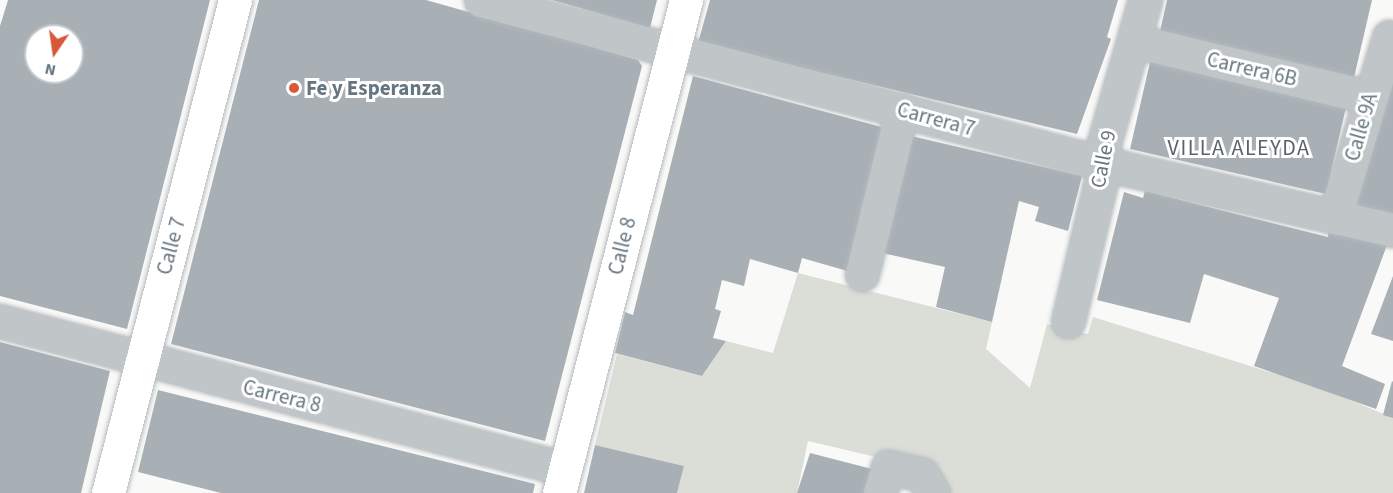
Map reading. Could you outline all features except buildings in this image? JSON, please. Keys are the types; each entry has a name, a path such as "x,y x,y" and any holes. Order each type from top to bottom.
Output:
{"main road":[{"name":"Calle 7","path":"108,493 234,0"},
{"name":"Calle 8","path":"562,481 670,53 686,0"}],"street":[{"name":"Carrera 7","path":"482,0 670,53 902,110 1105,164 1393,230"},
{"name":"Calle 9","path":"1068,321 1105,164 1104,143 1145,0"},
{"name":"Calle 9A","path":"1335,217 1369,97 1389,37"},
{"name":"Carrera 6B","path":"1135,41 1369,97"},
{"path":"862,274 902,110"},
{"name":"Carrera 8","path":"0,321 562,481"},
{"path":"884,480 922,475 933,493"}],"shaded area":[{"path":"798,273 992,322 986,349 1030,388 1047,324 1088,334 1093,317 1327,390 1393,418 1393,493 946,493 927,469 808,441 797,493 677,493 684,466 595,445 617,354 702,376 726,341 773,353"}],"place":[{"name":"Fe y Esperanza","path":"294,88"}],"district":[{"name":"VILLA ALEYDA","path":"1239,149"}]}
